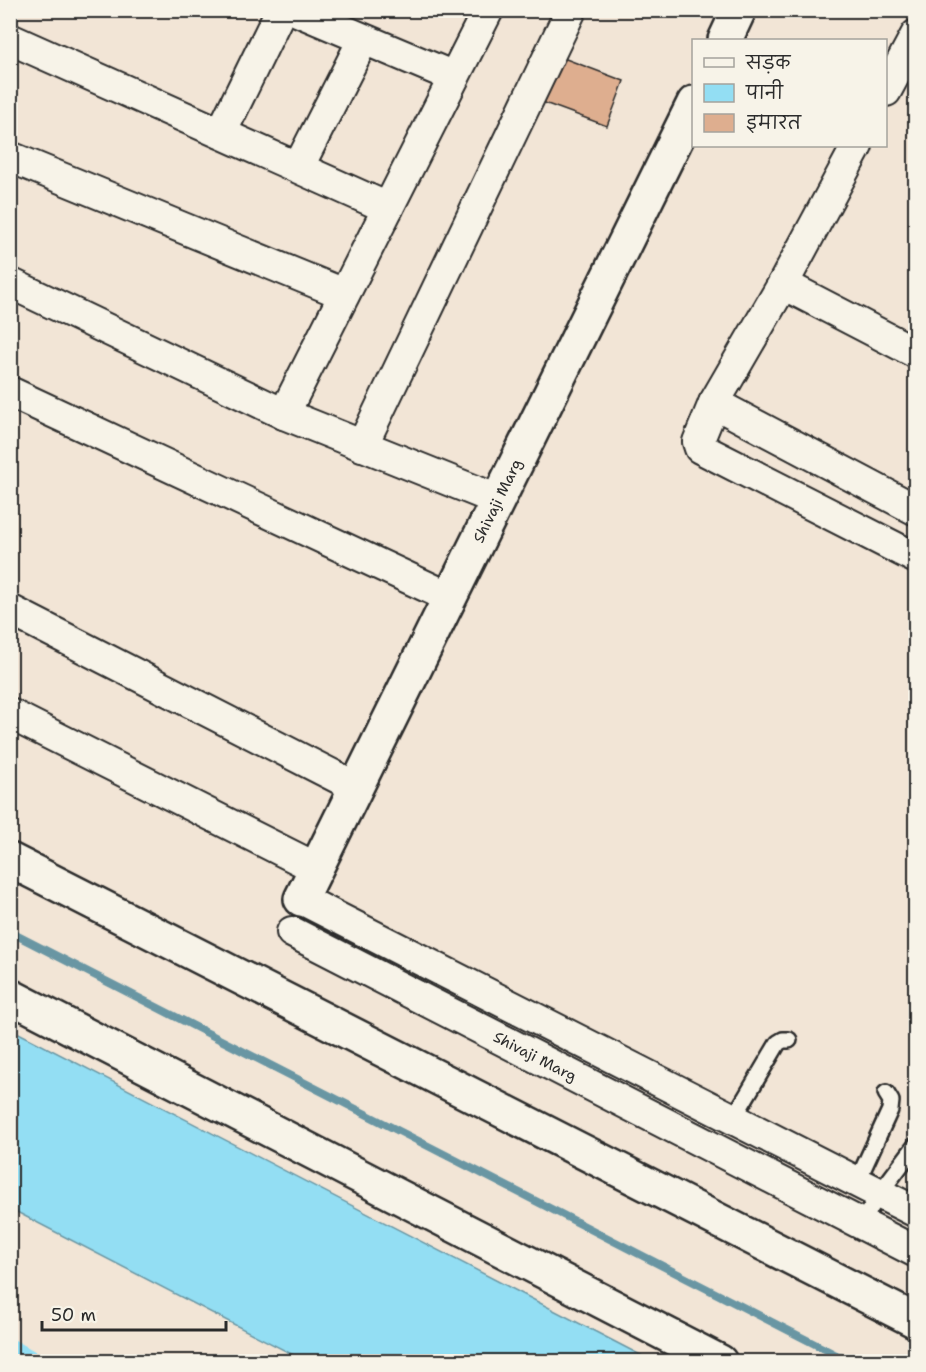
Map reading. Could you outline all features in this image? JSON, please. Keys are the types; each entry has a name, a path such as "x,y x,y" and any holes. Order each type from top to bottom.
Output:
{"street":[{"path":"221,133 281,10"},
{"path":"295,10 454,77"},
{"path":"284,414 488,10"},
{"path":"362,446 571,10"},
{"path":"724,39 739,10"},
{"path":"887,87 915,35"},
{"path":"10,39 299,166 388,208"},
{"path":"299,166 363,40"},
{"name":"Shivaji Marg","path":"301,899 692,105"},
{"path":"856,147 783,284 714,403 698,442 700,448 915,558"},
{"path":"10,157 344,294"},
{"path":"10,283 284,414 498,500"},
{"path":"783,284 915,353"},
{"path":"10,392 450,597"},
{"path":"714,403 915,510"},
{"path":"10,610 356,788"},
{"path":"10,714 316,868"},
{"path":"10,860 915,1321"},
{"path":"301,899 915,1212"},
{"name":"Shivaji Marg","path":"292,932 915,1252"},
{"path":"10,996 720,1362"},
{"path":"809,1197 823,1165"}],"lane":[{"name":"Shivaji Marg","path":"292,932 290,926 301,899"},
{"path":"733,1119 778,1043 789,1040"},
{"path":"861,1224 868,1188 890,1110 891,1101 886,1093"},
{"path":"868,1188 915,1145"}],"water":[{"path":"10,1029 652,1361 305,1361 11,1209"}],"building":[{"path":"558,56 624,81 607,126 542,102"}],"waterway":[{"path":"10,932 850,1362"},
{"path":"10,1352 28,1362"}]}
